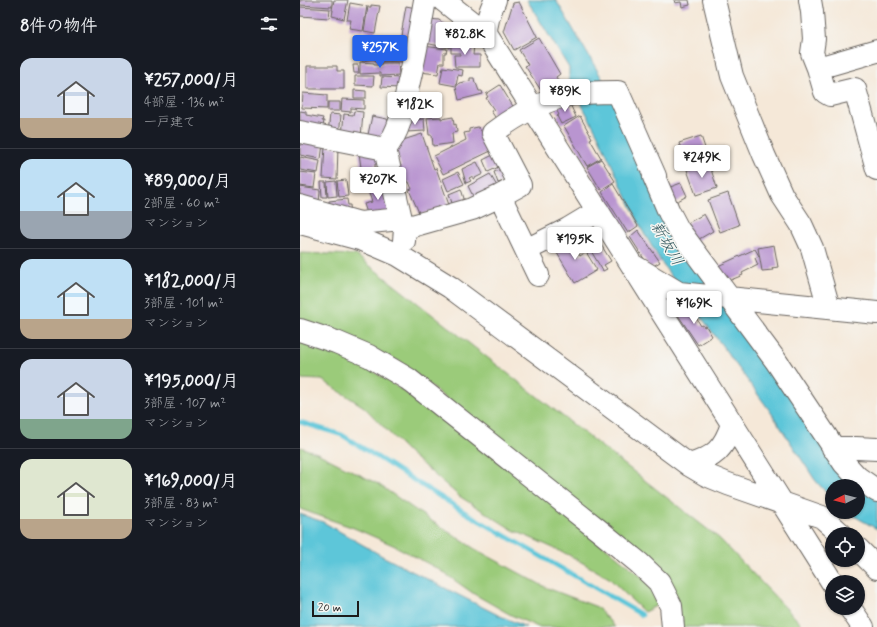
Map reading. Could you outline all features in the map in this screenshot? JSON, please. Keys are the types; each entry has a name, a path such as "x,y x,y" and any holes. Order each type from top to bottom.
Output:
{"street":[{"path":"385,149 392,141 401,117 417,49 425,0"},
{"path":"443,0 486,34 827,575"},
{"path":"486,34 486,26 495,0"},
{"path":"714,0 732,76 764,156 782,195 801,224 812,248 829,308"},
{"path":"810,0 814,39 812,53 825,92 830,96 855,89 877,169"},
{"path":"818,68 877,51"},
{"path":"300,206 360,223 403,223 472,209 520,185 493,133 533,108 570,94 618,92 669,212 678,229 776,361 844,463 857,477 877,491"},
{"path":"300,132 385,149"},
{"path":"385,149 403,223 405,238 398,255"},
{"path":"500,196 538,275"},
{"path":"526,250 568,229 598,211"},
{"path":"300,222 362,240 398,255 450,287 689,465 713,478 746,491 822,517 833,527"},
{"path":"632,264 679,293 877,313"},
{"path":"300,330 336,342 369,356 408,379 595,527 639,563 658,582 671,606 673,627"},
{"path":"689,465 704,461 715,454 727,439 732,424"},
{"path":"833,448 877,449"},
{"path":"865,556 877,568"},
{"path":"855,615 864,627"}],"green space":[{"path":"300,253 356,255 720,539 804,627 681,627 666,577 401,362 300,320"},
{"path":"300,342 310,343 343,352 410,395 477,442 653,586 658,605 644,612 609,578 569,555 513,530 459,496 408,452 364,407 322,380 300,379"},
{"path":"300,447 317,453 378,484 475,549 547,588 597,607 615,627 538,627 511,615 474,594 440,570 395,546 354,528 300,509"}],"water":[{"name":"新坂川","path":"527,0 556,0 607,87 651,178 864,479 825,479 825,491 815,480 770,411 663,265 642,230 597,133 569,81 569,68"},
{"path":"865,481 877,498 877,529 859,519 865,519"},
{"path":"300,514 323,522 384,557 498,615 526,627 300,627"}],"building":[{"path":"300,0 332,0 332,7 300,5"},
{"path":"334,0 348,0 344,19 332,16"},
{"path":"674,0 689,0 690,5 682,7 681,2 675,3"},
{"path":"519,2 537,37 514,50 504,32 513,3"},
{"path":"350,3 367,6 363,31 349,29 351,20 347,20"},
{"path":"371,5 380,6 375,33 364,31 368,7 371,7"},
{"path":"406,6 416,8 411,37 401,35"},
{"path":"300,7 330,9 329,18 300,16"},
{"path":"429,19 439,20 452,30 449,48 425,43"},
{"path":"455,31 467,39 467,44 452,43"},
{"path":"539,38 560,74 556,77 563,89 546,98 525,66 528,65 519,50"},
{"path":"451,45 474,45 473,55 480,55 480,67 455,67 454,55 460,55 460,53 451,53"},
{"path":"423,46 447,49 446,53 444,53 444,63 440,63 438,74 419,72"},
{"path":"362,47 369,47 370,54 373,54 373,48 406,49 406,62 376,61 374,59 362,61"},
{"path":"360,62 374,63 374,65 381,65 381,63 398,63 399,75 380,76 380,73 360,74"},
{"path":"353,65 358,65 359,73 354,73"},
{"path":"307,66 337,66 337,71 344,71 344,89 307,89"},
{"path":"443,67 463,70 462,76 458,75 456,86 440,83"},
{"path":"355,76 374,76 373,86 355,85"},
{"path":"382,77 400,78 399,88 381,87"},
{"path":"470,78 474,78 479,91 482,91 483,94 459,100 456,87 459,83 470,81"},
{"path":"500,85 517,113 497,120 491,111 494,110 486,98 488,97 486,94"},
{"path":"354,90 366,91 366,98 354,98"},
{"path":"303,93 327,95 327,109 302,108"},
{"path":"342,99 364,100 364,109 351,108 351,112 341,111"},
{"path":"328,102 340,102 340,111 328,111"},
{"path":"569,102 576,117 561,124 555,107"},
{"path":"300,111 306,112 306,115 323,118 322,121 324,121 322,132 300,128"},
{"path":"354,111 363,112 361,138 342,136 344,114 353,115"},
{"path":"420,111 421,117 408,119 412,115 415,115 414,112"},
{"path":"330,114 341,115 339,135 328,134"},
{"path":"372,116 387,119 389,123 384,141 367,139"},
{"path":"580,116 592,138 590,139 601,158 587,166 564,126"},
{"path":"441,117 441,119 453,117 457,132 452,133 453,143 433,146 432,135 429,135 427,118"},
{"path":"424,119 425,131 406,132 406,120"},
{"path":"478,127 495,149 443,174 434,156 466,140 464,133 469,132 469,129"},
{"path":"422,134 434,169 436,168 449,205 420,215 409,190 412,189 409,182 407,182 405,177 403,178 398,167 401,166 394,147 397,142"},
{"path":"701,136 709,160 687,167 679,143"},
{"path":"300,141 323,144 321,159 300,155"},
{"path":"325,146 338,147 337,179 323,178"},
{"path":"381,152 383,163 375,164 375,168 381,167 383,180 363,182 359,153"},
{"path":"499,152 505,164 488,172 483,160"},
{"path":"300,157 320,161 318,173 300,170"},
{"path":"601,159 615,181 601,190 587,167"},
{"path":"477,162 483,174 473,179 473,176 469,178 471,181 466,183 462,169"},
{"path":"709,163 717,188 696,195 687,170"},
{"path":"506,167 510,179 498,183 494,172"},
{"path":"300,172 316,174 314,188 300,186"},
{"path":"458,172 464,184 448,191 443,179"},
{"path":"490,174 498,188 475,200 468,186"},
{"path":"346,180 348,196 339,197 337,181"},
{"path":"336,181 337,196 328,197 327,182"},
{"path":"321,182 326,182 327,197 322,197"},
{"path":"385,183 391,214 368,216 364,204 372,202 367,188"},
{"path":"681,183 687,196 672,204 665,189"},
{"path":"613,184 638,226 628,233 602,192"},
{"path":"300,187 320,190 319,204 300,199"},
{"path":"461,189 466,205 454,209 449,194"},
{"path":"728,193 739,225 720,232 708,200"},
{"path":"347,199 348,205 350,205 351,214 329,208 329,201"},
{"path":"704,214 713,231 694,242 684,225"},
{"path":"638,230 660,262 650,268 630,237"},
{"path":"595,235 611,261 604,265 607,269 603,271 585,241"},
{"path":"570,239 580,256 586,252 597,270 575,283 554,248"},
{"path":"774,245 778,267 772,268 773,270 762,271 758,248"},
{"path":"755,249 759,256 755,258 758,265 742,273 743,275 726,282 718,266"},
{"path":"689,304 694,312 696,311 698,314 695,316 701,326 706,326 712,336 698,345 676,312"}],"waterway":[{"path":"300,422 342,435 466,513 642,615"}]}
